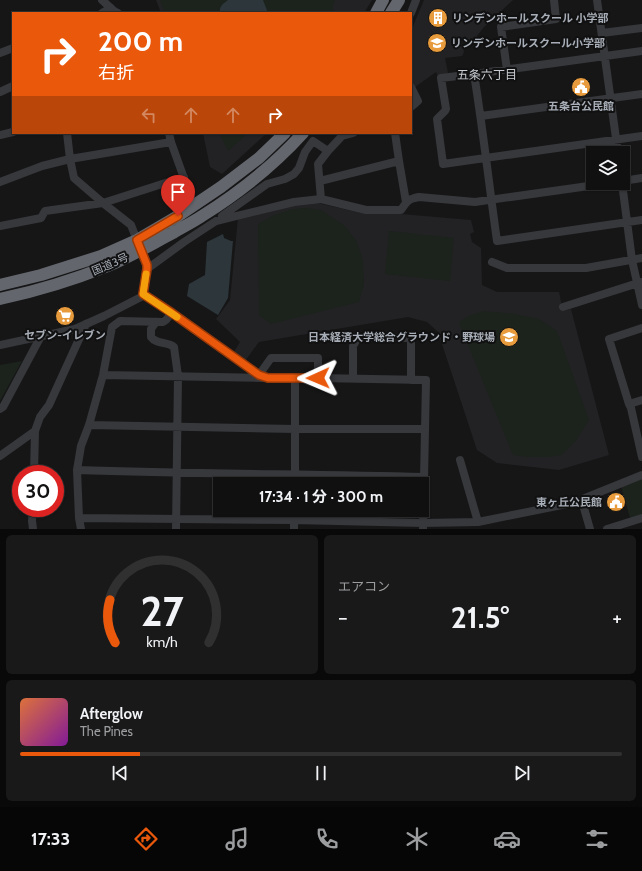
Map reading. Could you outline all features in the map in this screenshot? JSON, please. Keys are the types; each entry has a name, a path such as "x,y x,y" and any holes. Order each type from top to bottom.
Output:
{"highway":[{"path":"377,12 384,0"},
{"path":"392,12 399,0"},
{"name":"国道3号","path":"0,299 27,293 70,280 109,266 221,187 259,158 283,134"},
{"name":"国道3号","path":"0,285 41,276 139,245 201,217 228,199 267,168 302,134"}],"street":[{"path":"102,0 114,11"},
{"path":"411,12 416,0"},
{"path":"507,70 501,27 556,19 554,0"},
{"path":"597,0 617,146"},
{"path":"602,33 642,28"},
{"path":"0,53 12,48"},
{"path":"642,51 441,78 446,109 437,119 444,164 642,136"},
{"path":"474,74 481,116 497,241 642,220"},
{"path":"0,92 12,86"},
{"path":"412,89 418,101 412,106"},
{"path":"481,116 642,94"},
{"path":"0,135 12,132"},
{"path":"0,345 75,329 141,297 143,294 147,265 131,225 74,178 67,134"},
{"path":"169,134 194,206"},
{"path":"321,199 318,164 328,150 342,136 349,134"},
{"path":"395,134 398,161 406,202"},
{"path":"147,269 267,184 285,179 294,174 299,168 305,152 313,141 328,150"},
{"path":"0,182 42,166 171,142"},
{"path":"320,181 398,161"},
{"path":"0,226 41,218 45,211 103,203 184,177"},
{"path":"630,181 642,178"},
{"path":"216,221 294,202 321,199 366,210 401,210 406,202 419,197 475,202 586,186"},
{"path":"624,190 632,260 640,283 642,305"},
{"path":"492,262 507,268 586,268 642,258"},
{"path":"563,307 640,283"},
{"path":"143,294 259,375 268,378"},
{"path":"81,529 79,518 77,470 82,446 103,375 112,327 120,321 164,321 172,313"},
{"path":"156,322 151,329 151,337 156,342 170,344 174,347 178,376 176,529"},
{"path":"34,465 35,431 40,418 49,405 86,324"},
{"path":"642,328 610,339 631,408 642,457"},
{"path":"0,409 3,407 41,336"},
{"path":"353,378 353,346 358,337 411,338 411,380"},
{"path":"259,375 270,358 318,358 318,378"},
{"path":"77,470 424,477 426,380 103,375"},
{"path":"295,378 295,474"},
{"path":"629,404 642,400"},
{"path":"89,425 296,429 425,429"},
{"path":"0,456 35,431"},
{"path":"460,460 478,522"},
{"path":"79,518 176,519 294,525 423,526 478,522 582,501 585,498 642,475"},
{"path":"582,501 590,529"},
{"path":"32,517 33,529"},
{"path":"607,529 629,525 642,518"}],"shaded area":[{"path":"156,0 372,0 365,12 161,12"},
{"path":"160,0 335,0 333,12 165,12"},
{"path":"228,0 263,0 268,12 220,12 223,4"},
{"name":"リンデンホールスクール小学部","path":"424,0 513,0 484,27 477,36 478,39 469,44 465,41 462,42 464,52 462,56 445,58 448,73 438,76 436,72 415,87 412,81 412,29"},
{"path":"203,134 266,134 222,174 210,167"},
{"path":"220,134 247,134 228,151"},
{"name":"日本経済大学総合グラウンド・野球場","path":"317,203 366,214 401,214 471,220 474,232 470,234 472,242 481,248 482,285 497,292 559,292 563,311 571,309 609,455 559,470 497,463 477,450 438,332 427,322 408,317 259,342 245,361 234,352 240,342 216,319 230,300 238,218 292,204"},
{"path":"305,208 321,210 345,226 357,242 363,261 364,284 359,302 271,324 259,315 258,224 274,215 289,210"},
{"path":"389,231 454,238 450,281 385,274"},
{"path":"223,234 224,238 233,241 228,298 218,315 187,296 189,284 205,275 207,242"},
{"path":"483,311 515,314 539,319 557,331 589,420 575,442 562,455 527,457 513,455 459,323 466,317"},
{"path":"22,361 0,401 0,365"},
{"path":"642,478 642,515 630,518 621,486"}],"slow traffic":[{"path":"146,274 143,294 177,317"}],"place":[{"name":"リンデンホールスクール 小学部","path":"438,18"},
{"name":"リンデンホールスクール小学部","path":"437,43"},
{"name":"五条台公民館","path":"581,87"},
{"name":"セブン-イレブン","path":"65,316"},
{"name":"日本経済大学総合グラウンド・野球場","path":"509,337"},
{"name":"東ヶ丘公民館","path":"616,502"}],"district":[{"name":"五条六丁目","path":"487,75"}],"route":[{"path":"178,216 137,240 147,265 143,294 263,377 318,378"}]}
